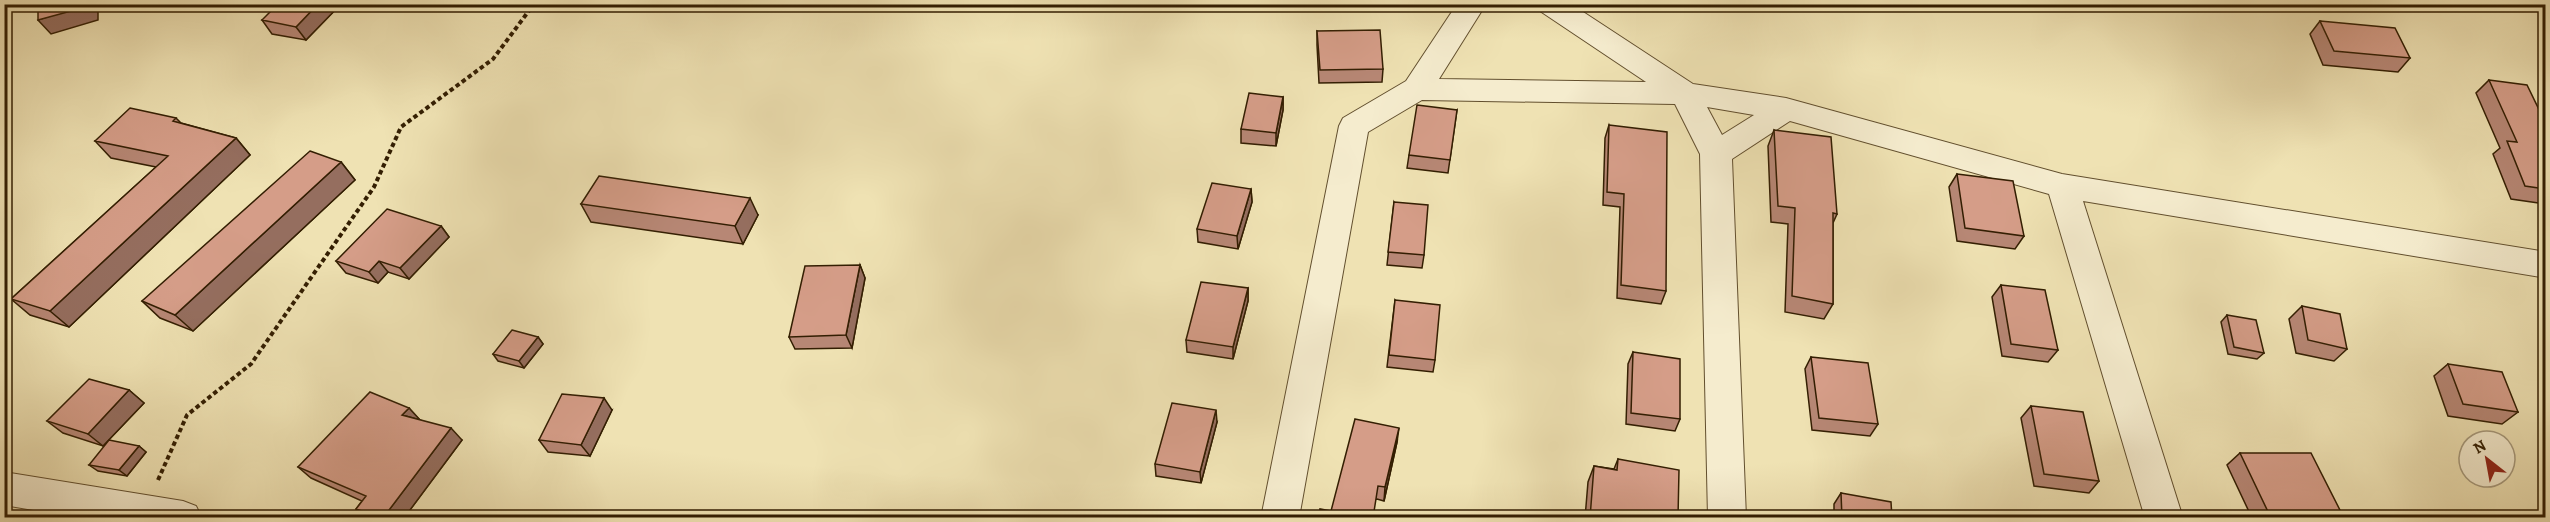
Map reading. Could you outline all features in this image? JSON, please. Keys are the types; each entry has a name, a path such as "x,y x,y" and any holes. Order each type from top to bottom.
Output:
{"street":[{"path":"1280,518 1354,126 1417,89 1472,4"},
{"path":"1550,4 1685,93 1716,154 1727,518"},
{"path":"1417,89 1685,93 1786,109 2062,186 2546,265"},
{"path":"1716,154 1786,109"},
{"path":"2062,186 2164,518"},
{"path":"4,488 183,518"}],"path":[{"path":"144,511 187,415 251,364 374,187 401,127 493,59 534,4"}],"building":[{"path":"38,4 86,4 86,7 38,20"},
{"path":"278,4 318,4 296,27 262,20"},
{"path":"2320,21 2395,28 2410,58 2334,51"},
{"path":"1380,30 1383,69 1320,70 1317,31"},
{"path":"2489,80 2527,85 2546,124 2546,189 2525,186 2507,141 2517,142"},
{"path":"1249,93 1283,97 1276,133 1241,129"},
{"path":"1417,105 1457,110 1450,160 1409,155"},
{"path":"130,108 176,118 173,121 236,138 50,311 11,299 168,156 95,141"},
{"path":"1609,125 1667,132 1666,291 1621,285 1624,194 1607,192"},
{"path":"1774,130 1831,137 1837,214 1833,213 1833,304 1792,296 1795,208 1778,206"},
{"path":"310,151 341,162 175,315 142,301"},
{"path":"1957,174 2013,181 2024,236 1965,228"},
{"path":"599,176 750,198 735,226 581,204"},
{"path":"1212,183 1251,189 1237,236 1197,229"},
{"path":"1394,202 1428,205 1424,255 1388,252"},
{"path":"387,209 441,226 400,268 379,261 369,272 336,261"},
{"path":"860,265 846,335 789,337 805,266"},
{"path":"1201,282 1248,288 1233,347 1186,340"},
{"path":"2001,285 2045,290 2058,350 2011,344"},
{"path":"1395,300 1440,305 1435,360 1389,355"},
{"path":"2302,306 2340,314 2347,349 2308,340"},
{"path":"2227,315 2256,320 2264,353 2234,347"},
{"path":"512,330 538,337 519,361 493,354"},
{"path":"1633,352 1680,359 1680,419 1631,413"},
{"path":"1811,357 1868,363 1878,424 1819,418"},
{"path":"2448,364 2502,372 2518,412 2463,404"},
{"path":"89,379 129,390 88,434 47,421"},
{"path":"370,392 409,408 402,415 451,428 383,518 356,509 366,496 298,467"},
{"path":"562,394 604,398 581,445 539,440"},
{"path":"1172,403 1216,410 1200,472 1155,464"},
{"path":"2031,406 2083,412 2099,481 2044,474"},
{"path":"1355,419 1399,428 1385,487 1378,486 1373,518 1319,518 1320,509 1331,511"},
{"path":"109,440 139,446 119,470 89,465"},
{"path":"2240,453 2311,453 2344,518 2271,518"},
{"path":"1618,459 1679,470 1678,518 1590,518 1594,466 1617,470"},
{"path":"1841,493 1891,502 1892,518 1842,518"},
{"path":"1016,511 1061,518 1014,518"}]}
